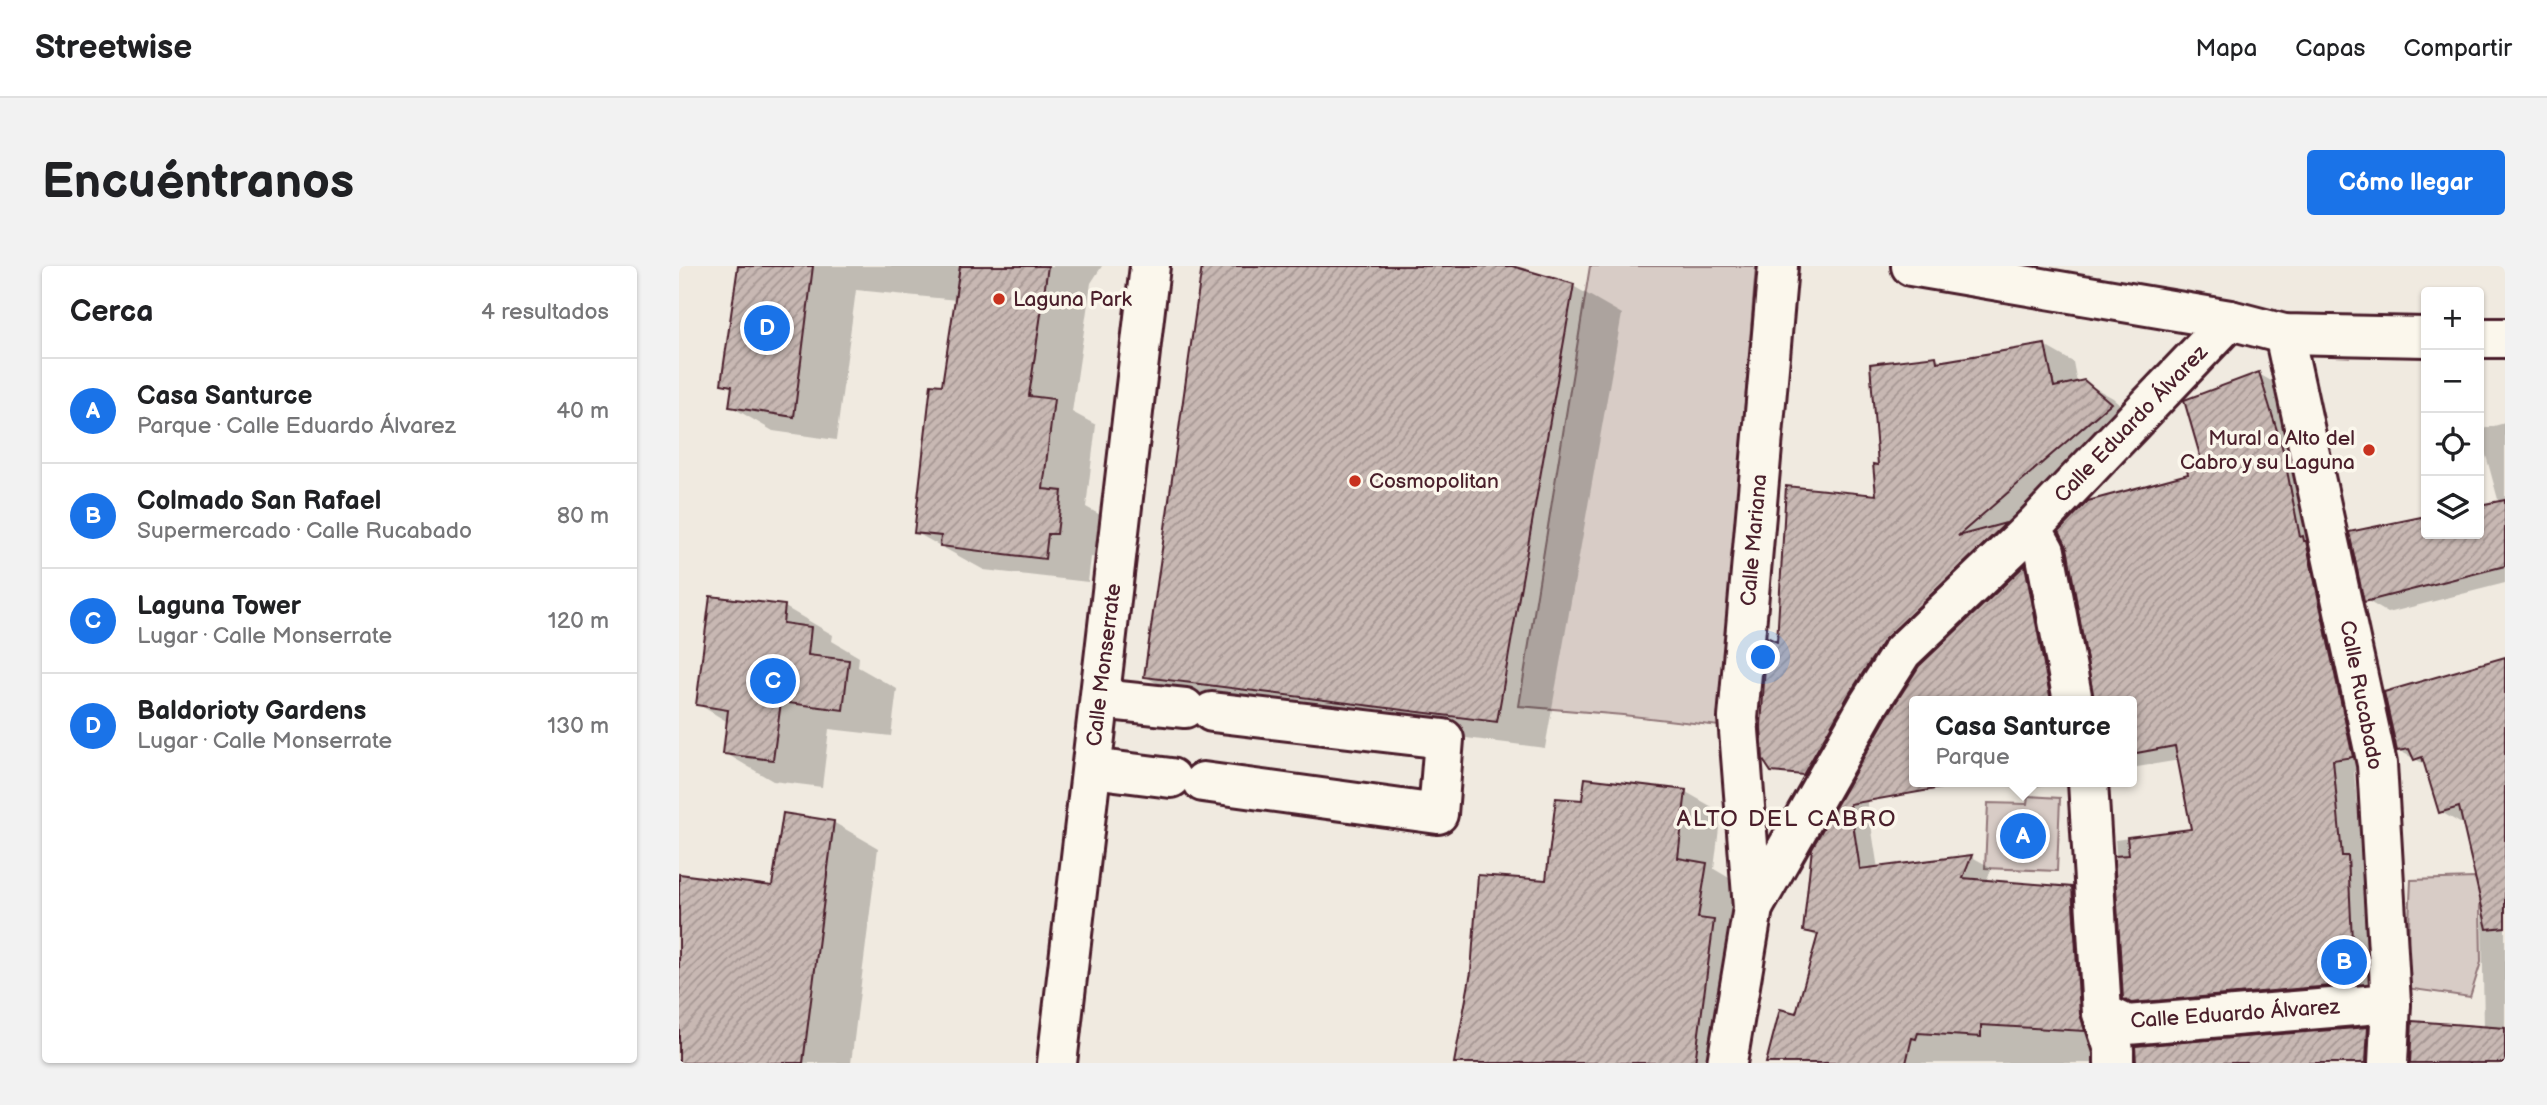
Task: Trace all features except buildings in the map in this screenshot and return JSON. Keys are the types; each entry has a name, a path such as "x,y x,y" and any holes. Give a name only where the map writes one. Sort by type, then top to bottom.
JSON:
{"street":[{"name":"Calle Monserrate","path":"1057,1063 1150,266"},
{"name":"Calle Mariana","path":"1727,1063 1753,908 1738,718 1778,266"},
{"path":"1911,266 2230,320 2284,334 2421,337"},
{"name":"Calle Eduardo Álvarez","path":"1753,908 1867,707 1902,652 2032,528 2230,320"},
{"name":"Calle Rucabado","path":"2284,334 2377,764 2391,1003 2388,1063"},
{"path":"2484,338 2505,338"},
{"path":"2032,528 2045,551 2072,696"},
{"path":"1092,768 1438,814 1444,740 1100,699"},
{"name":"Calle Eduardo Álvarez","path":"2088,787 2102,1013 2127,1025 2391,1003"},
{"path":"2102,1013 2114,1050 2114,1063"}],"shaded area":[{"path":"1590,266 1756,266 1719,726 1519,706"},
{"path":"2028,796 2060,798 2057,871 1985,868 1988,803 2027,804"},
{"path":"2475,878 2482,884 2481,962 2470,997 2406,988 2411,880"}],"place":[{"name":"Laguna Park","path":"999,299"},
{"name":"Baldorioty Gardens","path":"767,328"},
{"name":"Mural a Alto del Cabro y su Laguna","path":"2369,450"},
{"name":"Cosmopolitan","path":"1355,481"},
{"name":"Laguna Tower","path":"773,681"},
{"name":"Casa Santurce","path":"2023,836"},
{"name":"Colmado San Rafael","path":"2344,962"}],"district":[{"name":"ALTO DEL CABRO","path":"1787,819"}]}
